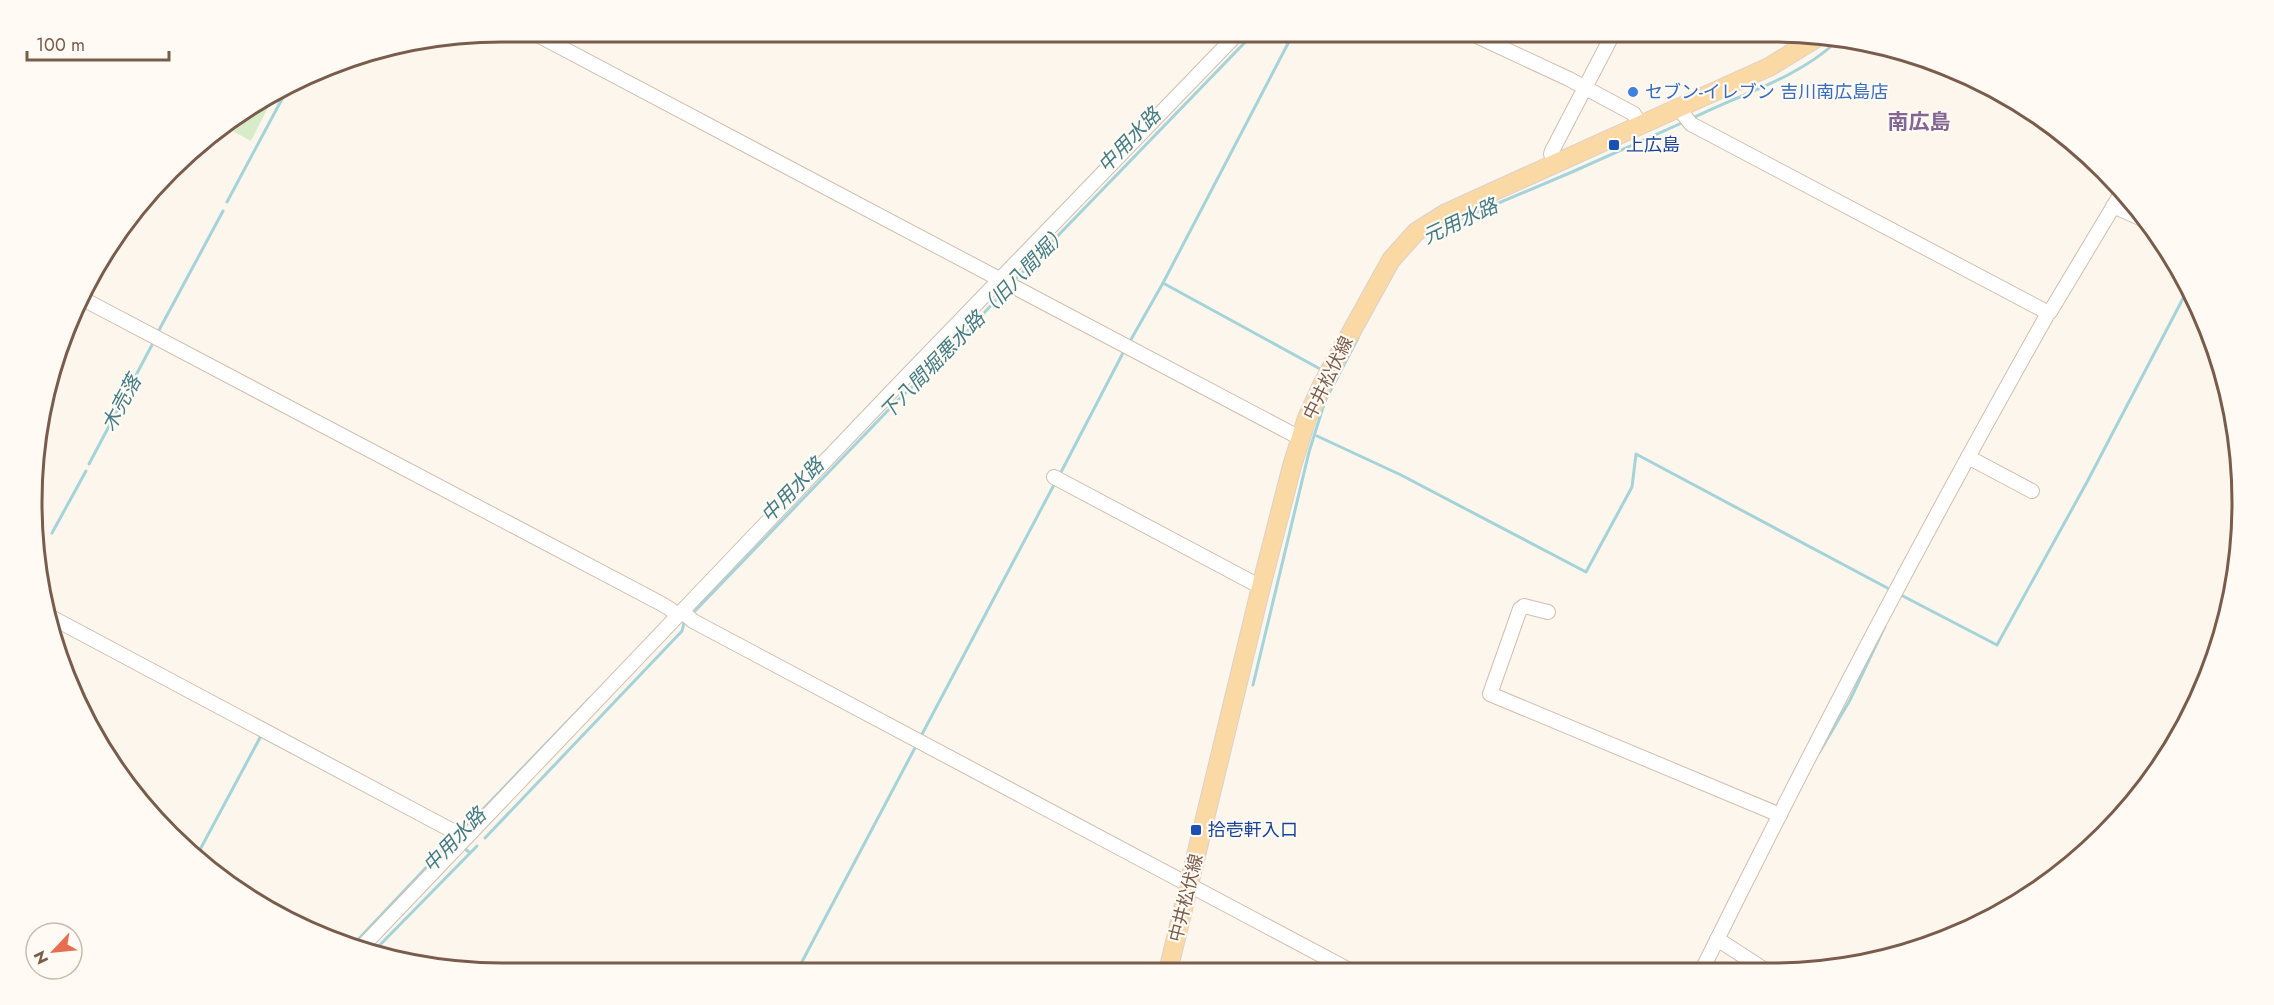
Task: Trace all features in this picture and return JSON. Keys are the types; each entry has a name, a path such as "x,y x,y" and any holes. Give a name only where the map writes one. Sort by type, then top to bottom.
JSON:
{"main road":[{"name":"中井松伏線","path":"1170,963 1261,587 1300,438 1314,400 1391,260 1405,243 1426,224 1446,213 1769,67 1808,44"}],"street":[{"path":"551,42 1300,438"},
{"path":"366,942 1229,42"},
{"path":"1489,42 1584,87 1634,114 1641,126"},
{"path":"1554,164 1552,151 1609,42"},
{"path":"1679,109 1691,124 2046,313"},
{"path":"1705,963 1968,457 2046,313 2118,199"},
{"path":"2113,206 2130,214"},
{"path":"88,302 1336,963"},
{"path":"1968,457 2032,490"},
{"path":"1054,477 1261,587"},
{"path":"1548,612 1524,606 1520,609 1490,694 1780,816"},
{"path":"58,621 466,838"},
{"path":"1717,939 1754,963"}],"green space":[{"path":"269,106 251,141 231,131"}],"waterway":[{"name":"下八間堀悪水路（旧八間堀）","path":"1013,282 1245,42"},
{"path":"1129,343 1163,283 1289,42"},
{"name":"元用水路","path":"1693,118 1786,76 1831,46"},
{"name":"木売落","path":"227,202 282,98"},
{"name":"元用水路","path":"1437,229 1684,122"},
{"name":"木売落","path":"158,332 223,211"},
{"path":"1163,283 1322,370"},
{"name":"下八間堀悪水路（旧八間堀）","path":"693,613 899,399 939,362 1006,289"},
{"path":"1899,594 1997,645 2087,482 2184,297"},
{"name":"元用水路","path":"1253,685 1309,452 1325,401 1358,338"},
{"name":"木売落","path":"89,464 153,343"},
{"path":"1059,476 1124,351"},
{"path":"1317,436 1401,475 1586,572 1632,487 1636,454 1893,591"},
{"name":"木売落","path":"52,533 86,471"},
{"path":"920,738 1056,481"},
{"name":"下八間堀悪水路（旧八間堀）","path":"485,838 682,631 684,623"},
{"path":"1819,753 1850,700 1885,626"},
{"name":"中用水路","path":"461,832 590,698"},
{"path":"200,850 262,734"},
{"path":"801,963 917,744"},
{"name":"中用水路","path":"358,940 456,836"},
{"name":"下八間堀悪水路（旧八間堀）","path":"379,946 477,846"},
{"path":"463,847 470,853"}],"place":[{"name":"セブン-イレブン 吉川南広島店","path":"1633,92"},
{"name":"上広島","path":"1614,145"},
{"name":"拾壱軒入口","path":"1196,830"}],"district":[{"name":"南広島","path":"1919,122"}]}
